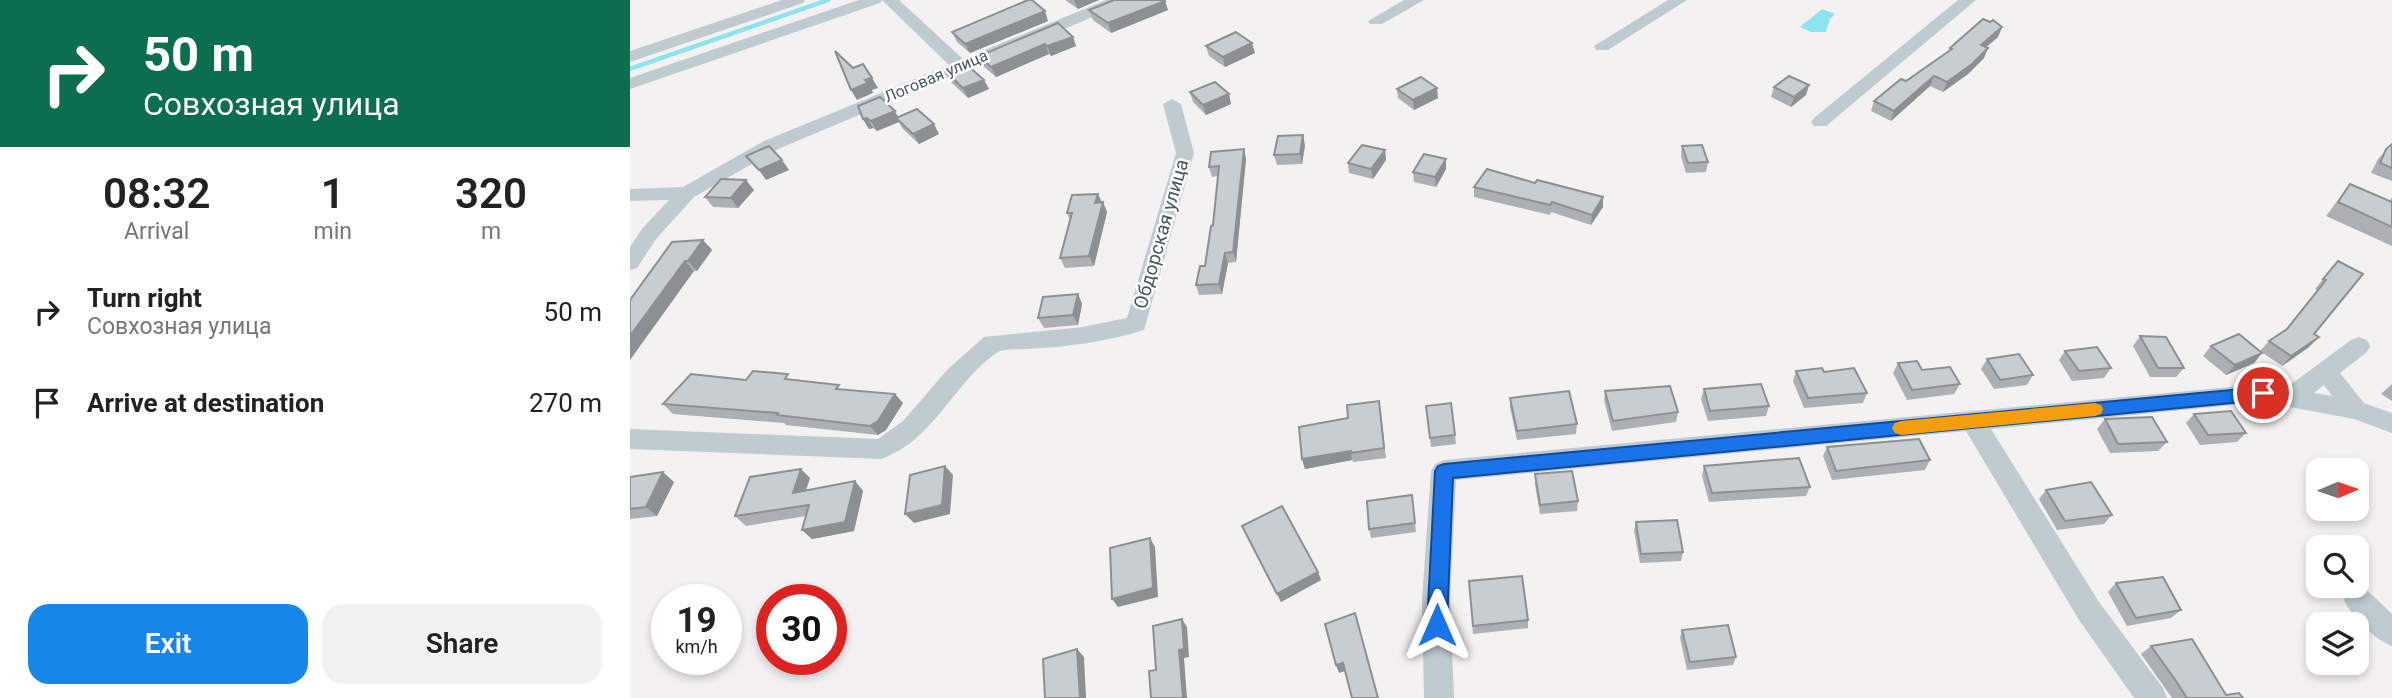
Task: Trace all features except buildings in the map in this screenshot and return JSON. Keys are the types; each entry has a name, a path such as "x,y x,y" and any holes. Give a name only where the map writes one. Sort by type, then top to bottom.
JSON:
{"street":[{"path":"630,57 797,0"},
{"path":"630,84 874,0"},
{"path":"890,0 960,66"},
{"name":"Логовая улица","path":"630,263 649,234 687,193 771,145 1120,0"},
{"path":"1376,21 1416,0"},
{"path":"1602,46 1679,0"},
{"path":"1820,122 1968,0"},
{"name":"Обдорская улица","path":"630,439 881,449 895,443 916,424 954,378 992,343 1050,340 1119,330 1136,324 1185,153 1172,104"},
{"path":"630,195 687,193"},
{"path":"2290,398 2359,346"},
{"path":"2325,370 2356,410"},
{"path":"1439,698 1436,600 1444,471 2263,393 2356,410 2392,423"},
{"path":"1973,421 2089,611 2152,698"},
{"path":"2358,600 2392,634"}],"water":[{"path":"1822,9 1835,14 1830,19 1826,32 1811,32 1800,27"}],"waterway":[{"path":"630,69 828,0"}],"slow traffic":[{"path":"1901,428 2095,409"}],"route":[{"path":"1437,625 1436,600 1444,471 2263,393"}]}
